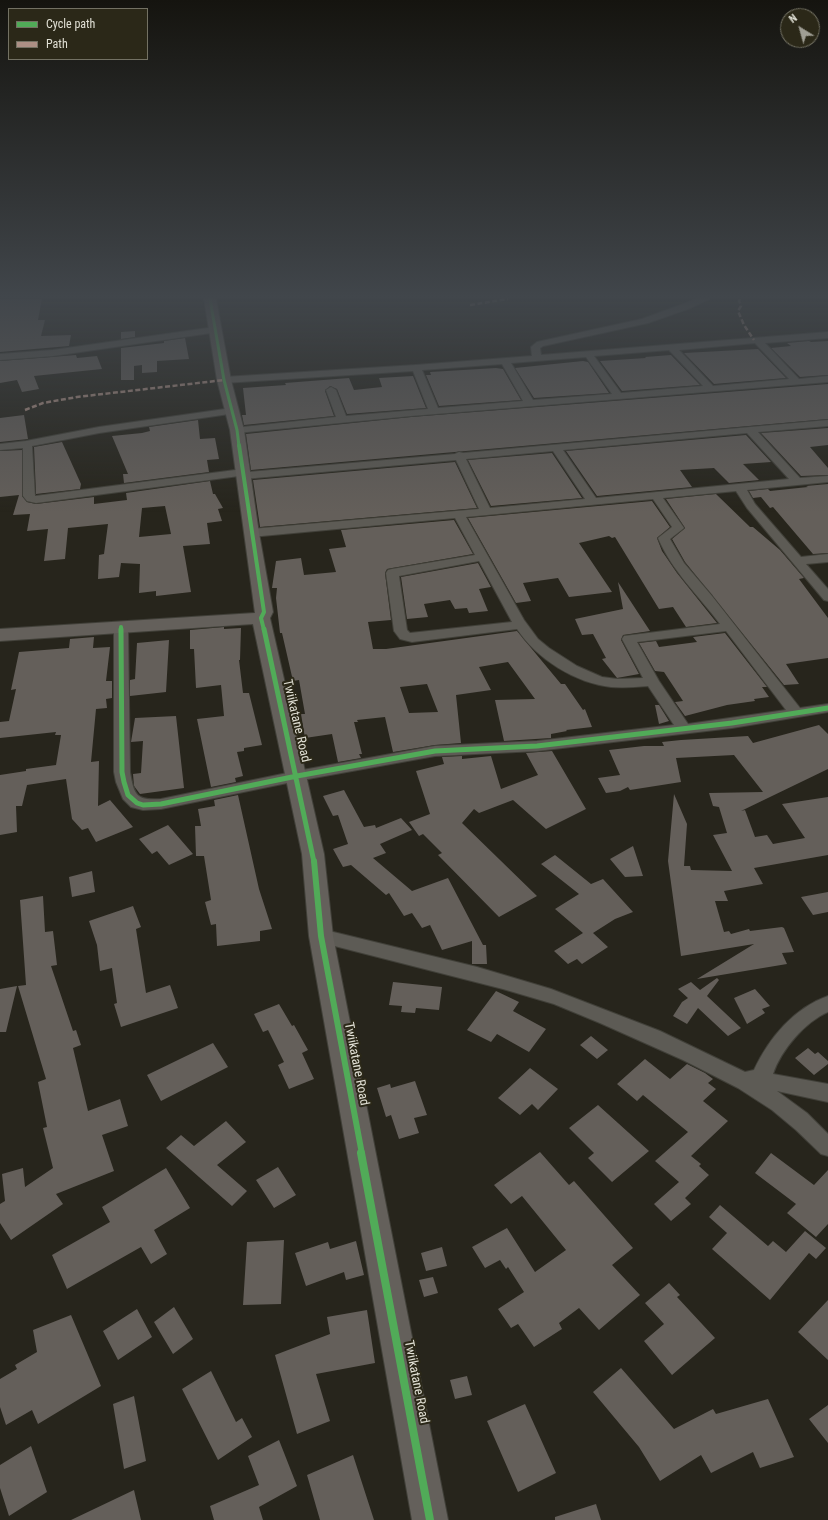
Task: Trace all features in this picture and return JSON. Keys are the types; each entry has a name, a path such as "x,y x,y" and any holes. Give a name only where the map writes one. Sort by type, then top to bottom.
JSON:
{"street":[{"name":"Twiikatane Road","path":"222,370 237,430 263,615 313,854 321,936 430,1520"},
{"path":"224,380 385,370"},
{"path":"417,370 434,411"},
{"path":"510,370 530,404"},
{"path":"599,370 619,397"},
{"path":"693,370 711,389"},
{"path":"786,370 797,382"},
{"path":"237,430 434,411 828,379"},
{"path":"331,390 342,419"},
{"path":"0,447 26,444 99,430 232,411"},
{"path":"26,444 28,448 29,496 33,500 243,474 828,423"},
{"path":"750,430 797,482"},
{"path":"556,447 593,502"},
{"path":"459,455 486,512"},
{"path":"251,533 459,515 828,479"},
{"path":"739,488 751,506 828,597"},
{"path":"656,496 678,528 664,538 675,562 710,602 796,713"},
{"path":"459,515 519,625 537,646 552,657 588,677 613,683 652,681"},
{"path":"482,557 392,573 401,631 405,636 412,638 519,625"},
{"path":"798,561 828,558"},
{"path":"0,634 121,627 263,615"},
{"path":"121,627 122,772 127,793 132,801 149,806 297,776 435,751 537,746 684,729 828,708"},
{"path":"684,729 652,681 629,639 728,627"},
{"path":"321,936 530,989 586,1008 686,1052 731,1074 767,1095 796,1116 828,1147"},
{"path":"761,1080 766,1065 786,1036 802,1019 823,1005 828,1004"},
{"path":"731,1074 828,1093"}],"building":[{"path":"0,370 93,370 34,376 39,389 22,392 17,380 0,383"},
{"path":"121,370 134,370 134,380 121,380"},
{"path":"142,370 157,370 157,372 142,373"},
{"path":"504,370 521,400 439,406 426,375 431,375 430,372"},
{"path":"516,370 593,370 609,393 534,398"},
{"path":"607,370 685,370 700,385 622,391"},
{"path":"700,370 778,370 786,378 714,384"},
{"path":"793,370 828,370 828,375 800,377"},
{"path":"413,376 426,408 347,414 337,389 330,386 325,391 334,416 244,425 242,415 246,415 243,388 349,378 354,390 382,387 379,378"},
{"path":"828,384 828,419 251,470 246,434 411,417"},
{"path":"24,415 28,439 0,442 0,418"},
{"path":"198,420 200,439 215,438 219,459 207,460 209,472 124,483 123,474 128,474 112,436 142,433 150,431 149,427"},
{"path":"828,428 828,445 810,447 828,468 828,475 801,476 761,433"},
{"path":"746,435 771,462 743,464 759,480 729,483 714,468 680,470 692,487 597,496 566,451"},
{"path":"62,442 81,484 80,489 36,494 34,447"},
{"path":"22,450 22,496 27,502 36,504 94,497 94,504 127,500 126,493 210,481 213,494 215,494 223,508 218,509 222,521 207,523 210,544 183,546 191,592 156,596 156,591 139,593 140,564 121,563 119,577 98,579 99,555 104,554 108,524 68,528 65,559 44,561 48,529 27,531 30,514 13,515 19,495 0,497 0,451","holes":["165,506 171,534 139,537 142,508"]},
{"path":"552,453 582,498 491,506 468,460"},
{"path":"455,462 477,508 260,527 253,480"},
{"path":"828,484 828,553 813,554 773,507 770,508 761,497 753,498 749,491 768,489 770,491"},
{"path":"716,494 750,527 753,527 780,550 804,578 799,579 828,618 828,658 786,664 799,684 784,685 685,562 672,539 685,528 666,499"},
{"path":"652,501 670,527 657,538 662,551 677,573 717,623 686,627 673,607 659,609 615,537 612,538 609,536 579,543 612,592 569,597 558,578 523,583 531,601 516,603 468,518"},
{"path":"454,520 473,554 387,569 385,573 391,620 368,622 373,649 386,649 517,631 561,684 565,684 583,710 585,709 592,727 566,730 567,731 551,734 551,738 504,741 495,700 535,699 508,662 479,667 491,690 456,695 461,743 435,745 393,752 385,717 357,720 358,722 354,722 362,754 359,754 361,758 338,762 332,734 305,738 301,714 305,714 299,680 293,681 282,633 280,633 276,598 277,588 272,588 276,561 301,558 304,575 336,572 329,549 346,547 341,530","holes":["427,684 438,712 409,713 400,687"]},
{"path":"478,563 491,587 479,589 488,611 469,613 467,608 455,609 450,600 424,604 428,617 407,619 401,577"},
{"path":"618,582 650,631 623,635 621,640 639,674 617,678 602,659 606,658 593,634 582,635 575,619 623,609"},
{"path":"224,627 224,629 241,628 239,660 243,693 249,693 262,745 244,748 244,751 237,752 243,776 235,778 236,782 211,787 197,719 224,716 221,685 196,688 194,649 190,649 190,630"},
{"path":"725,633 767,687 762,687 769,697 754,699 755,701 727,705 685,716 675,702 683,701 664,672 655,671 639,643 656,641 659,647 697,642 693,637"},
{"path":"94,637 93,648 110,647 106,681 112,681 112,698 106,699 107,708 96,709 91,762 99,761 98,806 110,800 133,827 96,842 88,828 82,830 72,819 66,779 27,785 22,806 16,806 17,832 0,835 0,775 26,771 26,769 56,765 61,735 55,735 56,732 0,738 0,722 9,721 16,689 11,690 19,652 69,648 70,639"},
{"path":"169,640 166,692 130,696 130,680 135,679 137,643"},
{"path":"655,705 659,705 669,721 659,724"},
{"path":"176,716 184,788 140,794 134,786 133,774 141,773 143,741 131,742 135,718"},
{"path":"819,725 828,734 828,769 741,811 745,810 755,837 767,835 773,844 805,838 782,804 828,797 828,855 754,868 763,884 724,891 728,901 715,901 724,932 729,931 731,934 749,929 750,931 782,927 784,928 794,952 782,953 787,964 697,979 754,944 681,956 668,861 674,794 687,824 684,866 690,866 691,870 732,871 713,835 727,833 719,807 713,806 709,793 763,792 734,755 676,758 681,782 630,790 628,787 620,791 606,793 598,778 620,775 609,750 644,746 664,746 662,742 681,740 748,736 753,743"},
{"path":"552,751 586,809 546,829 513,800 479,813 474,809 462,823 537,896 499,917 438,855 442,853 423,834 419,836 409,822 430,814 416,771 444,764 442,757 462,756 462,759 491,756 501,789 538,775 526,753"},
{"path":"344,790 364,827 375,825 376,828 401,818 412,830 380,844 386,853 373,858 412,891 448,878 483,945 486,945 487,964 472,964 472,941 442,950 430,925 422,928 412,913 404,916 389,893 386,895 351,865 343,867 333,849 348,844 338,815 333,816 323,796"},
{"path":"238,795 259,889 272,929 260,931 260,941 217,946 216,924 211,925 205,902 211,900 204,856 196,856 195,826 201,826 198,809 215,806 214,800"},
{"path":"168,825 193,854 169,865 157,851 152,854 139,839"},
{"path":"633,846 643,876 625,877 610,859"},
{"path":"555,855 591,884 603,879 633,912 615,919 593,933 608,947 582,964 577,959 568,964 554,951 583,933 555,909 579,894 541,864"},
{"path":"92,871 95,892 72,897 69,877"},
{"path":"828,892 828,912 813,915 801,897"},
{"path":"43,896 45,932 53,931 57,965 51,966 73,1031 76,1030 81,1045 73,1048 88,1111 120,1099 128,1126 102,1135 114,1171 56,1194 63,1204 11,1240 0,1223 0,1204 5,1201 2,1174 23,1168 25,1187 53,1168 43,1128 47,1127 38,1082 46,1079 18,986 26,985 20,900"},
{"path":"133,906 141,927 136,929 146,993 170,985 178,1008 121,1027 114,1004 117,1003 112,968 100,971 97,945 89,921"},
{"path":"717,978 719,980 707,996 741,1028 728,1036 698,1008 687,1024 673,1016 682,1002 688,998 678,989 691,982 700,990"},
{"path":"393,982 442,987 439,1010 416,1008 415,1013 401,1012 402,1006 389,1005"},
{"path":"17,986 6,1032 0,1032 0,989"},
{"path":"755,989 770,1006 762,1009 765,1013 747,1024 734,998"},
{"path":"496,991 519,1002 513,1011 546,1029 529,1052 497,1034 491,1042 467,1030"},
{"path":"279,1004 292,1026 294,1025 308,1050 302,1053 314,1079 289,1089 278,1065 284,1062 268,1030 263,1032 254,1014"},
{"path":"591,1036 608,1050 597,1059 580,1045"},
{"path":"213,1043 228,1067 161,1101 147,1075"},
{"path":"808,1048 815,1054 818,1052 828,1061 828,1064 814,1075 795,1058"},
{"path":"645,1059 670,1079 687,1064 705,1073 713,1079 708,1083 716,1089 703,1101 728,1121 691,1156 701,1164 699,1166 709,1175 685,1198 691,1204 671,1221 654,1204 679,1182 655,1161 688,1132 643,1095 637,1101 617,1084"},
{"path":"530,1068 558,1089 538,1110 532,1104 520,1115 498,1098"},
{"path":"415,1081 427,1115 414,1118 419,1133 399,1139 391,1115 386,1117 377,1088 390,1084 391,1088"},
{"path":"598,1105 649,1151 612,1182 588,1158 594,1153 569,1128"},
{"path":"226,1121 246,1142 217,1165 247,1191 232,1206 166,1148 181,1135 194,1146"},
{"path":"540,1152 569,1185 574,1181 633,1248 612,1265 640,1295 599,1330 579,1308 559,1323 562,1329 534,1347 518,1324 511,1328 498,1309 524,1292 508,1267 506,1269 500,1260 485,1268 472,1247 507,1228 535,1272 566,1250 522,1196 511,1204 494,1185"},
{"path":"771,1153 814,1185 828,1170 828,1224 816,1237 787,1213 796,1204 755,1173"},
{"path":"278,1167 296,1195 274,1208 256,1180"},
{"path":"166,1168 190,1208 154,1230 167,1254 151,1264 141,1247 67,1289 52,1255 110,1222 102,1207"},
{"path":"720,1205 768,1246 773,1241 786,1252 805,1231 826,1248 816,1259 809,1253 770,1300 712,1249 727,1233 709,1217"},
{"path":"284,1240 281,1304 243,1305 247,1242"},
{"path":"356,1241 364,1275 346,1280 344,1272 306,1286 295,1253 328,1242 330,1249"},
{"path":"442,1247 447,1266 426,1271 421,1253"},
{"path":"433,1277 438,1293 424,1297 419,1280"},
{"path":"669,1283 680,1295 677,1297 715,1338 672,1375 644,1341 664,1324 645,1303"},
{"path":"828,1300 828,1360 798,1332"},
{"path":"174,1307 193,1339 173,1354 154,1322"},
{"path":"137,1309 152,1337 118,1360 103,1331"},
{"path":"367,1310 375,1363 316,1374 330,1421 297,1434 275,1355 330,1334 327,1317"},
{"path":"71,1315 101,1386 38,1424 32,1410 6,1425 0,1407 0,1379 17,1369 15,1365 37,1352 33,1330"},
{"path":"621,1368 674,1429 713,1409 716,1414 768,1399 794,1457 760,1468 753,1452 711,1473 701,1455 660,1481 639,1447 593,1392"},
{"path":"211,1371 236,1422 242,1418 252,1437 218,1460 182,1389"},
{"path":"467,1376 472,1395 455,1399 450,1380"},
{"path":"134,1396 146,1461 124,1469 113,1404"},
{"path":"525,1404 556,1473 518,1492 487,1421"},
{"path":"828,1405 828,1443 809,1419"},
{"path":"279,1440 297,1486 259,1507 263,1520 214,1520 210,1506 259,1485 248,1456"},
{"path":"31,1446 47,1492 9,1516 0,1488 0,1465"},
{"path":"353,1455 374,1520 320,1520 307,1475"},
{"path":"134,1490 141,1520 71,1520"},
{"path":"596,1504 601,1520 555,1520 555,1517"}],"marked path":[{"path":"25,410 43,403 77,397 224,380"}],"cycle path":[{"path":"222,370 237,430 251,533 264,612 261,618 313,854 321,936 430,1520"},
{"path":"121,627 122,772 128,795 132,800 143,805 161,804 297,776 435,751 537,746 732,723 828,708"}]}
